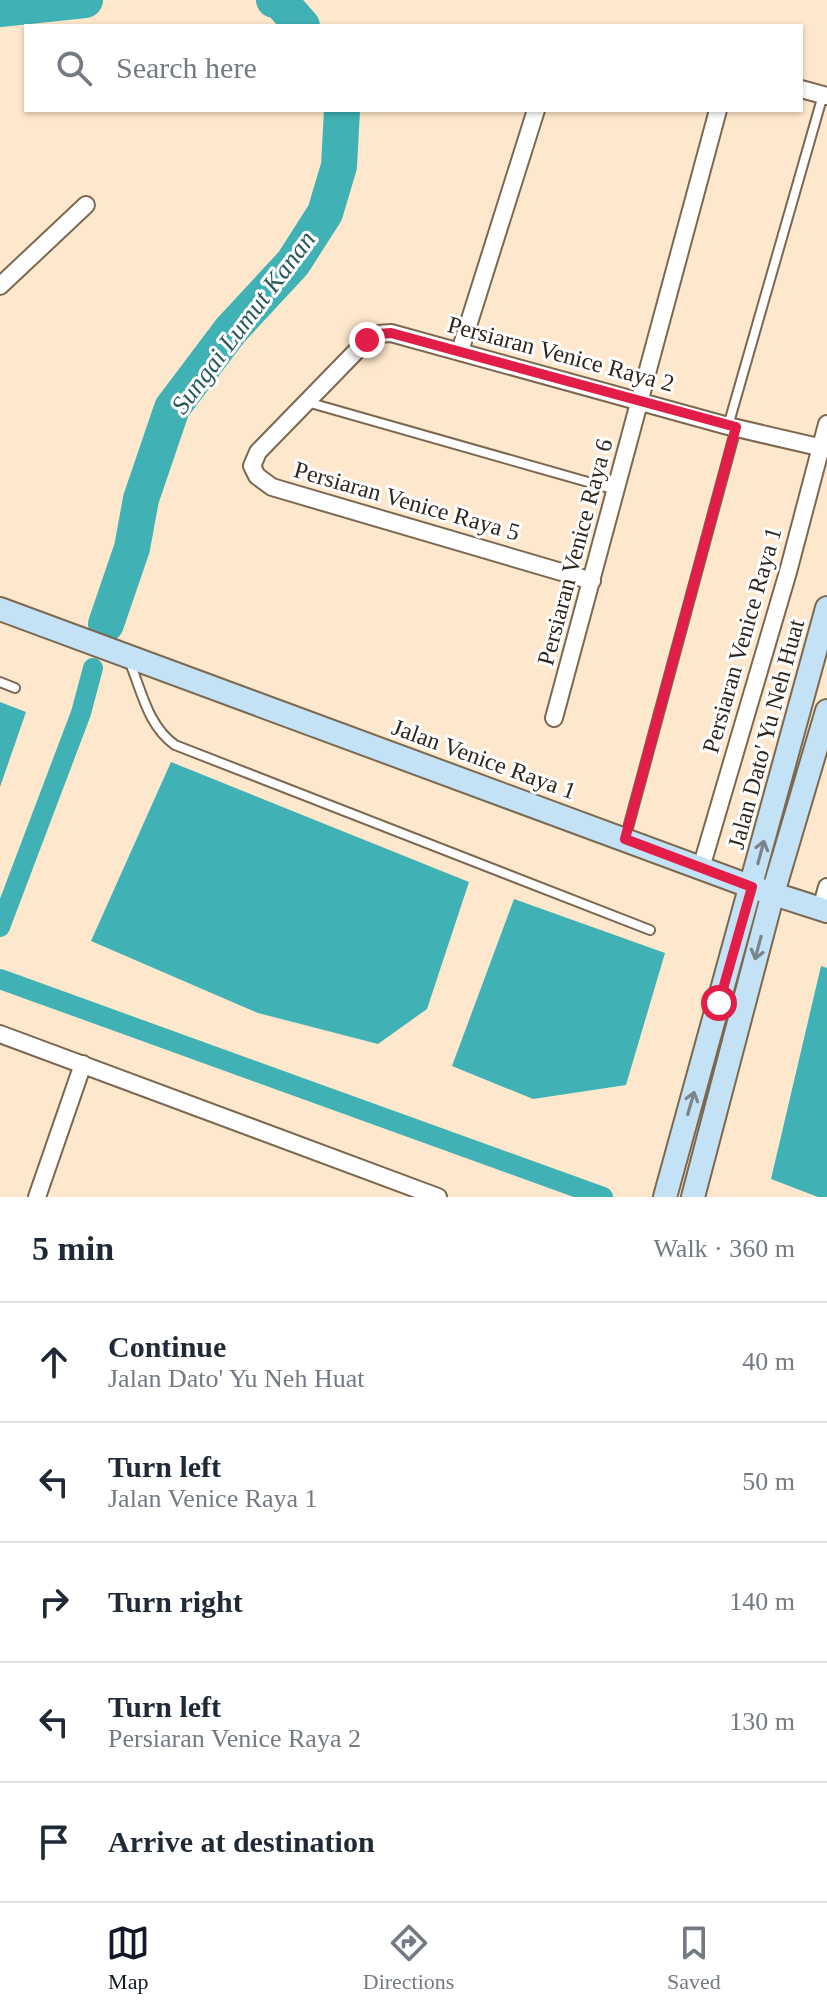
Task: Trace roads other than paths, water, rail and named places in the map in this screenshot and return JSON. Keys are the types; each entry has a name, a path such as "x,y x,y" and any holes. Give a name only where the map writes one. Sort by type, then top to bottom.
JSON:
{"main road":[{"name":"Jalan Dato' Yu Neh Huat","path":"694,1192 827,608"},
{"name":"Jalan Venice Raya 1","path":"0,609 762,890 825,902"},
{"name":"Jalan Dato' Yu Neh Huat","path":"667,1187 762,890 827,711"}],"street":[{"path":"803,90 825,96"},
{"path":"460,351 535,112"},
{"name":"Persiaran Venice Raya 6","path":"554,718 717,112"},
{"path":"0,286 86,205"},
{"name":"Persiaran Venice Raya 2","path":"307,402 367,340 378,334 391,333 824,448"},
{"name":"Persiaran Venice Raya 5","path":"307,402 258,452 252,466 257,476 272,487 592,581"},
{"name":"Persiaran Venice Raya 1","path":"701,868 824,448 827,424"},
{"path":"0,1034 438,1197"},
{"path":"37,1197 83,1064"}],"lane":[{"path":"625,839 732,426 825,96"},
{"path":"307,402 617,490"},
{"path":"127,655 154,725 162,736 175,745 650,930"},
{"path":"0,682 15,688"}],"water":[{"path":"0,702 26,712 0,787"},
{"path":"171,762 469,882 427,1009 378,1044 258,1013 91,941"},
{"path":"514,899 665,953 626,1085 533,1099 452,1066"},
{"path":"821,966 827,968 827,1197 818,1197 771,1179"}],"waterway":[{"name":"Sungai Lumut Kanan","path":"0,9 85,0"},
{"name":"Sungai Lumut Kanan","path":"274,0 280,1 300,24"},
{"name":"Sungai Lumut Kanan","path":"106,624 132,548 141,499 172,408 230,331 293,263 325,213 339,166 342,112"},
{"path":"0,927 81,713 93,668"},
{"path":"0,979 603,1197"}]}
